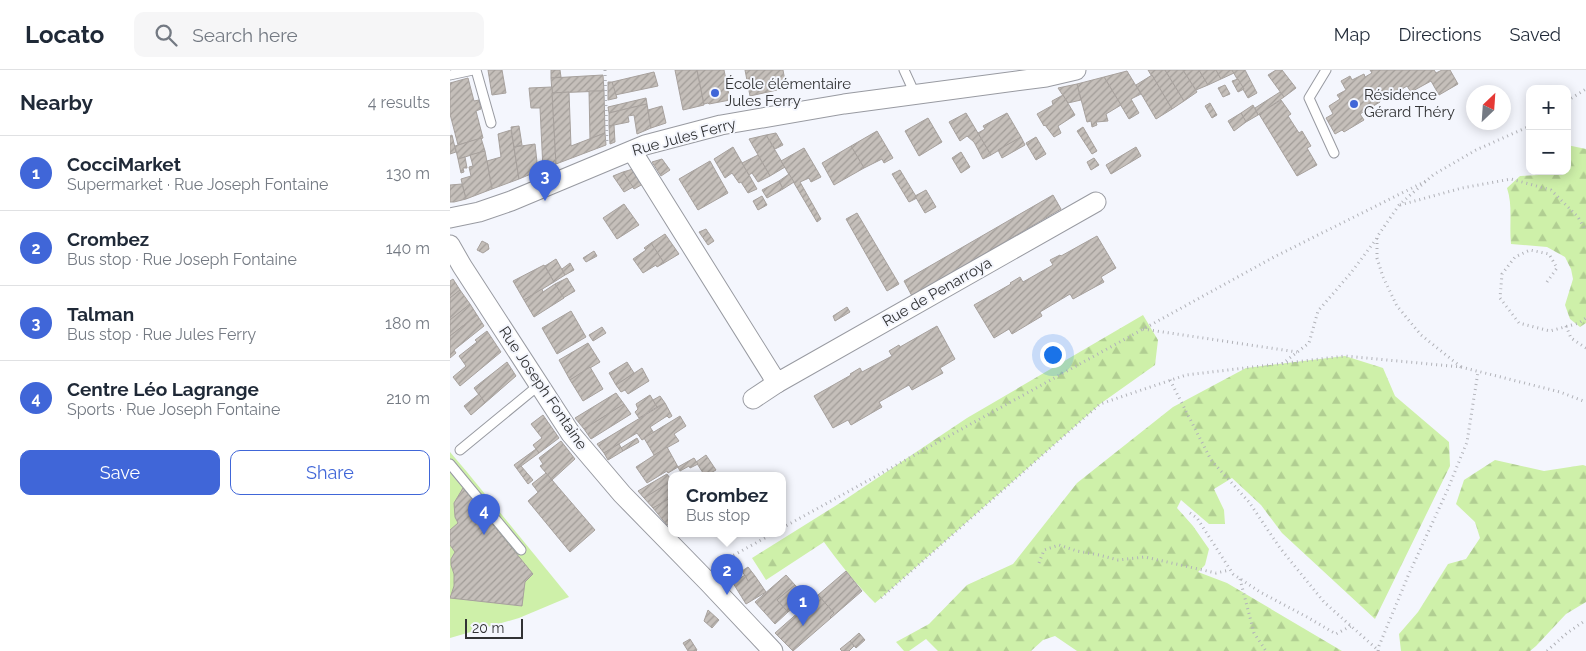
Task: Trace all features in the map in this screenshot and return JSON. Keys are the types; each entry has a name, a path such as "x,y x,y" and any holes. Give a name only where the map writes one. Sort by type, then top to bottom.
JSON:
{"street":[{"name":"Rue Jules Ferry","path":"450,218 479,212 511,201 645,145 721,125 844,104 1046,77 1076,70"},
{"path":"632,151 777,383"},
{"name":"Rue de Penarroya","path":"753,399 777,383 1096,202"},
{"name":"Rue Joseph Fontaine","path":"450,244 462,266 571,434 610,479 773,651"}],"lane":[{"path":"450,75 474,70 491,123"},
{"path":"904,70 915,94"},
{"path":"1326,70 1309,98 1334,153"},
{"path":"460,450 539,385"},
{"path":"450,464 520,550"}],"path":[{"path":"605,70 608,161"},
{"path":"1571,98 1586,89"},
{"path":"1282,364 1309,343 1318,311 1350,274 1400,205 1433,175 1476,150 1526,128"},
{"path":"1400,205 1462,188 1511,179 1551,190 1578,217 1586,231"},
{"path":"786,526 1274,257 1426,181"},
{"path":"1377,238 1377,258 1383,277 1397,306 1421,335 1461,367"},
{"path":"1548,282 1558,268 1549,254 1530,250 1515,257 1502,274 1500,298 1519,323 1550,331 1580,322 1586,318"},
{"path":"1566,326 1572,338 1586,348"},
{"path":"1142,329 1297,352"},
{"path":"881,598 1100,404 1186,375 1345,356 1461,367 1560,392 1586,402"},
{"path":"1170,380 1211,460 1249,502 1280,548 1324,602 1378,651 1408,576 1467,442 1478,372"},
{"path":"1190,513 1197,518 1230,570 1240,578 1260,592 1336,634 1350,626"},
{"path":"700,574 767,537"},
{"path":"1039,563 1044,550 1059,545 1118,560 1145,557 1216,573 1230,570"},
{"path":"1240,578 1254,633 1266,651"},
{"path":"1547,651 1567,633 1586,620"},
{"path":"1582,623 1586,627"}],"green space":[{"path":"1571,146 1586,149 1586,323 1580,327 1570,319 1565,305 1573,279 1571,269 1565,257 1547,247 1511,244 1510,208 1507,188 1520,176 1571,175"},
{"path":"1143,315 1158,340 1155,365 1100,404 875,603 848,574 824,542 766,580 752,558 840,503 967,418"},
{"path":"1345,356 1383,368 1395,396 1449,442 1450,466 1375,619 1282,533 1261,505 1232,478 1214,489 1224,510 1225,524 1209,524 1181,500 1177,508 1193,526 1209,549 1205,565 1198,572 1227,583 1342,651 1077,651 1055,636 1043,640 1031,651 938,651 926,639 909,651 904,651 896,642 929,624 967,585 1013,564 1077,483 1173,407 1246,368"},
{"path":"450,452 569,597 519,618 450,638"},
{"path":"1495,460 1544,471 1586,466 1586,602 1566,614 1530,651 1401,651 1399,634 1418,612 1448,564 1466,559 1480,538 1475,522 1456,504 1464,480"}],"building":[{"path":"488,70 502,70 506,93 492,95"},
{"path":"551,70 560,70 561,77 551,78"},
{"path":"675,70 697,70 704,105 683,110"},
{"path":"697,70 724,70 730,100 704,104"},
{"path":"745,70 783,70 785,81 776,82 777,90 750,96"},
{"path":"1148,70 1165,70 1184,101 1172,109"},
{"path":"1165,70 1183,70 1197,92 1184,101"},
{"path":"1183,70 1199,70 1208,85 1196,90"},
{"path":"1199,70 1216,70 1221,79 1208,85"},
{"path":"1216,70 1232,70 1234,73 1221,79"},
{"path":"1232,70 1245,70 1257,93 1248,98"},
{"path":"1276,70 1282,70 1296,88 1284,97 1268,75"},
{"name":"Résidence Gérard Théry","path":"1370,70 1434,70 1436,73 1442,70 1450,70 1458,84 1439,95 1431,81 1411,92 1407,86 1387,98 1386,96 1379,100 1380,102 1360,114 1364,120 1344,132 1342,130 1335,134 1326,118 1333,114 1329,106 1340,99 1337,95 1346,90 1341,81 1350,76 1352,80 1364,74 1365,77 1372,73"},
{"path":"1127,71 1141,94 1131,99 1139,113 1129,119 1104,77"},
{"path":"654,72 658,86 615,95 612,82"},
{"path":"603,75 604,91 552,93 551,78"},
{"path":"1152,75 1172,109 1156,119 1136,85"},
{"path":"1104,77 1121,105 1106,114 1108,121 1096,122 1097,125 1092,127 1091,121 1087,122 1077,84"},
{"path":"468,78 474,101 479,100 481,109 476,111 483,138 458,145 450,114 450,83"},
{"path":"1238,79 1244,89 1238,92 1232,81"},
{"path":"608,82 612,82 617,98 608,100"},
{"path":"1077,84 1081,100 1068,103 1058,88"},
{"path":"1225,85 1230,94 1223,97 1218,88"},
{"path":"552,87 556,164 543,169 540,108 531,108 529,88"},
{"path":"589,91 604,91 605,133 590,139"},
{"path":"569,92 571,146 605,133 606,145 556,164 552,93"},
{"path":"1280,92 1284,97 1258,115 1255,108"},
{"path":"1063,95 1075,115 1058,126 1061,133 1054,137 1044,126 1037,114 1053,105 1052,101"},
{"path":"646,98 647,104 609,113 608,107"},
{"path":"1281,100 1291,114 1288,116 1299,133 1302,131 1311,146 1307,148 1317,165 1297,176 1259,114"},
{"path":"1210,103 1217,115 1212,118 1205,106"},
{"path":"647,104 651,128 637,134 634,115 628,116 629,122 609,126 609,113"},
{"path":"1253,105 1258,115 1246,122 1241,113"},
{"path":"662,106 666,123 651,128 648,110"},
{"path":"966,113 991,155 983,159 974,142 967,136 960,141 949,122"},
{"path":"1007,113 1021,137 991,155 978,133 985,129 983,126"},
{"path":"1241,113 1246,122 1234,131 1228,121"},
{"path":"928,118 942,142 919,156 905,131"},
{"path":"614,125 615,142 610,144 609,126"},
{"path":"519,126 522,145 514,147 511,127"},
{"path":"1083,127 1097,151 1092,154 1077,131"},
{"path":"511,130 519,179 492,189 487,161 501,157 498,134"},
{"path":"877,131 893,158 884,163 882,159 864,168 851,146"},
{"path":"776,133 783,145 775,149 766,135"},
{"path":"452,135 456,152 450,154 450,136"},
{"path":"766,135 785,167 770,176 749,139"},
{"path":"1021,137 1025,145 1002,158 998,150"},
{"path":"1036,137 1046,154 1036,160 1026,143"},
{"path":"481,138 485,151 458,159 455,146"},
{"path":"535,144 538,171 519,179 514,147"},
{"path":"851,146 864,168 834,185 822,163"},
{"path":"733,147 757,189 748,193 732,173 725,178 714,159"},
{"path":"1136,147 1141,156 1111,174 1106,165"},
{"path":"804,148 821,177 811,182 809,178 800,182 821,219 817,222 781,161"},
{"path":"485,151 492,189 466,199 461,179 471,176 469,167 473,166 470,155"},
{"path":"961,152 970,167 961,173 952,158"},
{"path":"758,155 770,176 758,182 752,173 749,175 742,163"},
{"path":"465,157 467,168 463,168 464,172 461,173 458,159"},
{"path":"1094,158 1099,165 1091,170 1087,162"},
{"path":"662,159 670,170 661,176 652,162"},
{"path":"710,161 728,193 698,210 679,179"},
{"path":"633,169 643,184 634,189 623,172"},
{"path":"900,170 917,198 909,202 892,174"},
{"path":"623,172 633,187 624,192 613,176"},
{"path":"789,174 794,182 783,189 779,181"},
{"path":"779,181 783,189 767,198 762,190"},
{"path":"462,184 466,199 450,202 450,185"},
{"path":"926,190 936,207 925,213 915,196"},
{"path":"1053,195 1061,209 912,296 904,281"},
{"path":"762,196 767,205 758,210 753,201"},
{"path":"624,204 639,225 617,239 603,218"},
{"path":"857,213 899,284 887,291 846,219"},
{"path":"706,229 714,241 708,245 699,232"},
{"path":"665,234 679,254 664,263 651,243"},
{"path":"1097,236 1116,268 1101,277 1104,282 1073,299 1070,294 1040,312 1042,316 1012,334 1009,329 994,338 974,305 1020,277 1023,282 1053,265 1050,260"},
{"path":"482,241 488,244 489,249 483,253 477,250"},
{"path":"651,243 664,263 657,267 656,265 643,273 633,259 646,250 644,248"},
{"path":"594,251 597,256 586,262 583,258"},
{"path":"556,259 565,275 554,282 545,266"},
{"path":"570,263 574,270 565,275 562,269"},
{"path":"544,265 554,282 524,300 513,281"},
{"path":"567,278 575,291 563,298 555,284"},
{"path":"453,279 460,290 450,298 450,281"},
{"path":"555,284 564,298 534,317 524,300 542,289 543,292"},
{"path":"460,290 470,304 450,320 450,298"},
{"path":"470,304 477,315 450,336 450,320"},
{"path":"847,307 850,312 835,321 833,316"},
{"path":"571,311 586,337 557,354 542,328"},
{"path":"477,315 484,326 454,350 456,353 450,358 450,336"},
{"path":"937,326 955,359 940,368 943,373 912,390 909,385 879,402 882,407 851,425 848,420 833,428 814,396 860,368 862,372 892,356 889,351 899,345 900,347"},
{"path":"602,327 606,333 593,341 589,335"},
{"path":"487,331 501,352 460,386 453,377 466,366 459,356 477,342 475,340"},
{"path":"588,343 600,362 570,380 559,360"},
{"path":"507,362 516,376 485,403 474,388"},
{"path":"627,362 634,373 616,385 609,373"},
{"path":"590,367 603,389 583,401 570,380"},
{"path":"642,368 649,381 628,394 625,390 621,392 616,385"},
{"path":"616,393 624,404 584,429 575,418"},
{"path":"479,394 485,403 471,415 464,406"},
{"path":"650,395 657,407 639,418 635,412 638,409 636,404"},
{"path":"660,396 665,403 657,407 653,400"},
{"path":"665,403 672,416 669,418 667,416 650,427 654,433 642,440 637,433 604,453 597,444"},
{"path":"624,404 631,414 591,439 584,429"},
{"path":"543,415 559,438 539,453 533,445 542,438 531,424"},
{"path":"680,416 686,426 674,434 679,441 654,455 644,438"},
{"path":"637,438 639,442 623,451 621,448"},
{"path":"561,441 575,459 552,480 540,466 543,464 539,458"},
{"path":"619,444 623,451 608,460 604,453"},
{"path":"667,447 678,467 647,483 636,467"},
{"path":"536,449 539,453 517,469 514,465"},
{"path":"706,455 716,470 702,472 696,462"},
{"path":"694,458 698,464 680,471 678,467"},
{"path":"521,466 533,480 528,484 517,469"},
{"path":"546,473 552,480 538,492 532,484"},
{"path":"667,474 668,475 668,483 644,498 638,491"},
{"path":"552,480 595,530 570,552 528,501"},
{"path":"668,483 668,499 653,508 644,498"},
{"path":"463,488 533,574 525,582 522,606 450,598 454,586 451,559 455,552 450,545 450,530 458,523 455,517 454,503"},
{"path":"668,499 668,525 667,525 653,508"},
{"path":"748,567 755,576 748,581 742,571"},
{"path":"846,571 862,591 831,618 834,613 818,595"},
{"path":"745,575 748,581 755,576 766,592 746,604 733,583"},
{"path":"786,575 795,585 777,600 788,612 775,624 755,602"},
{"path":"795,585 806,597 788,612 777,600"},
{"path":"818,595 834,613 831,618 793,651 775,633"},
{"path":"708,610 719,620 712,628 704,621"},
{"path":"859,633 865,640 856,648 850,641"},
{"path":"690,639 696,651 688,651 683,643"},
{"path":"850,641 854,646 849,651 842,651 840,649"}],"place":[{"name":"École élémentaire Jules Ferry","path":"715,93"},
{"name":"Résidence Gérard Théry","path":"1354,104"},
{"name":"Talman","path":"545,201"},
{"name":"Centre Léo Lagrange","path":"484,535"},
{"name":"Crombez","path":"727,595"},
{"name":"CocciMarket","path":"803,626"}]}
